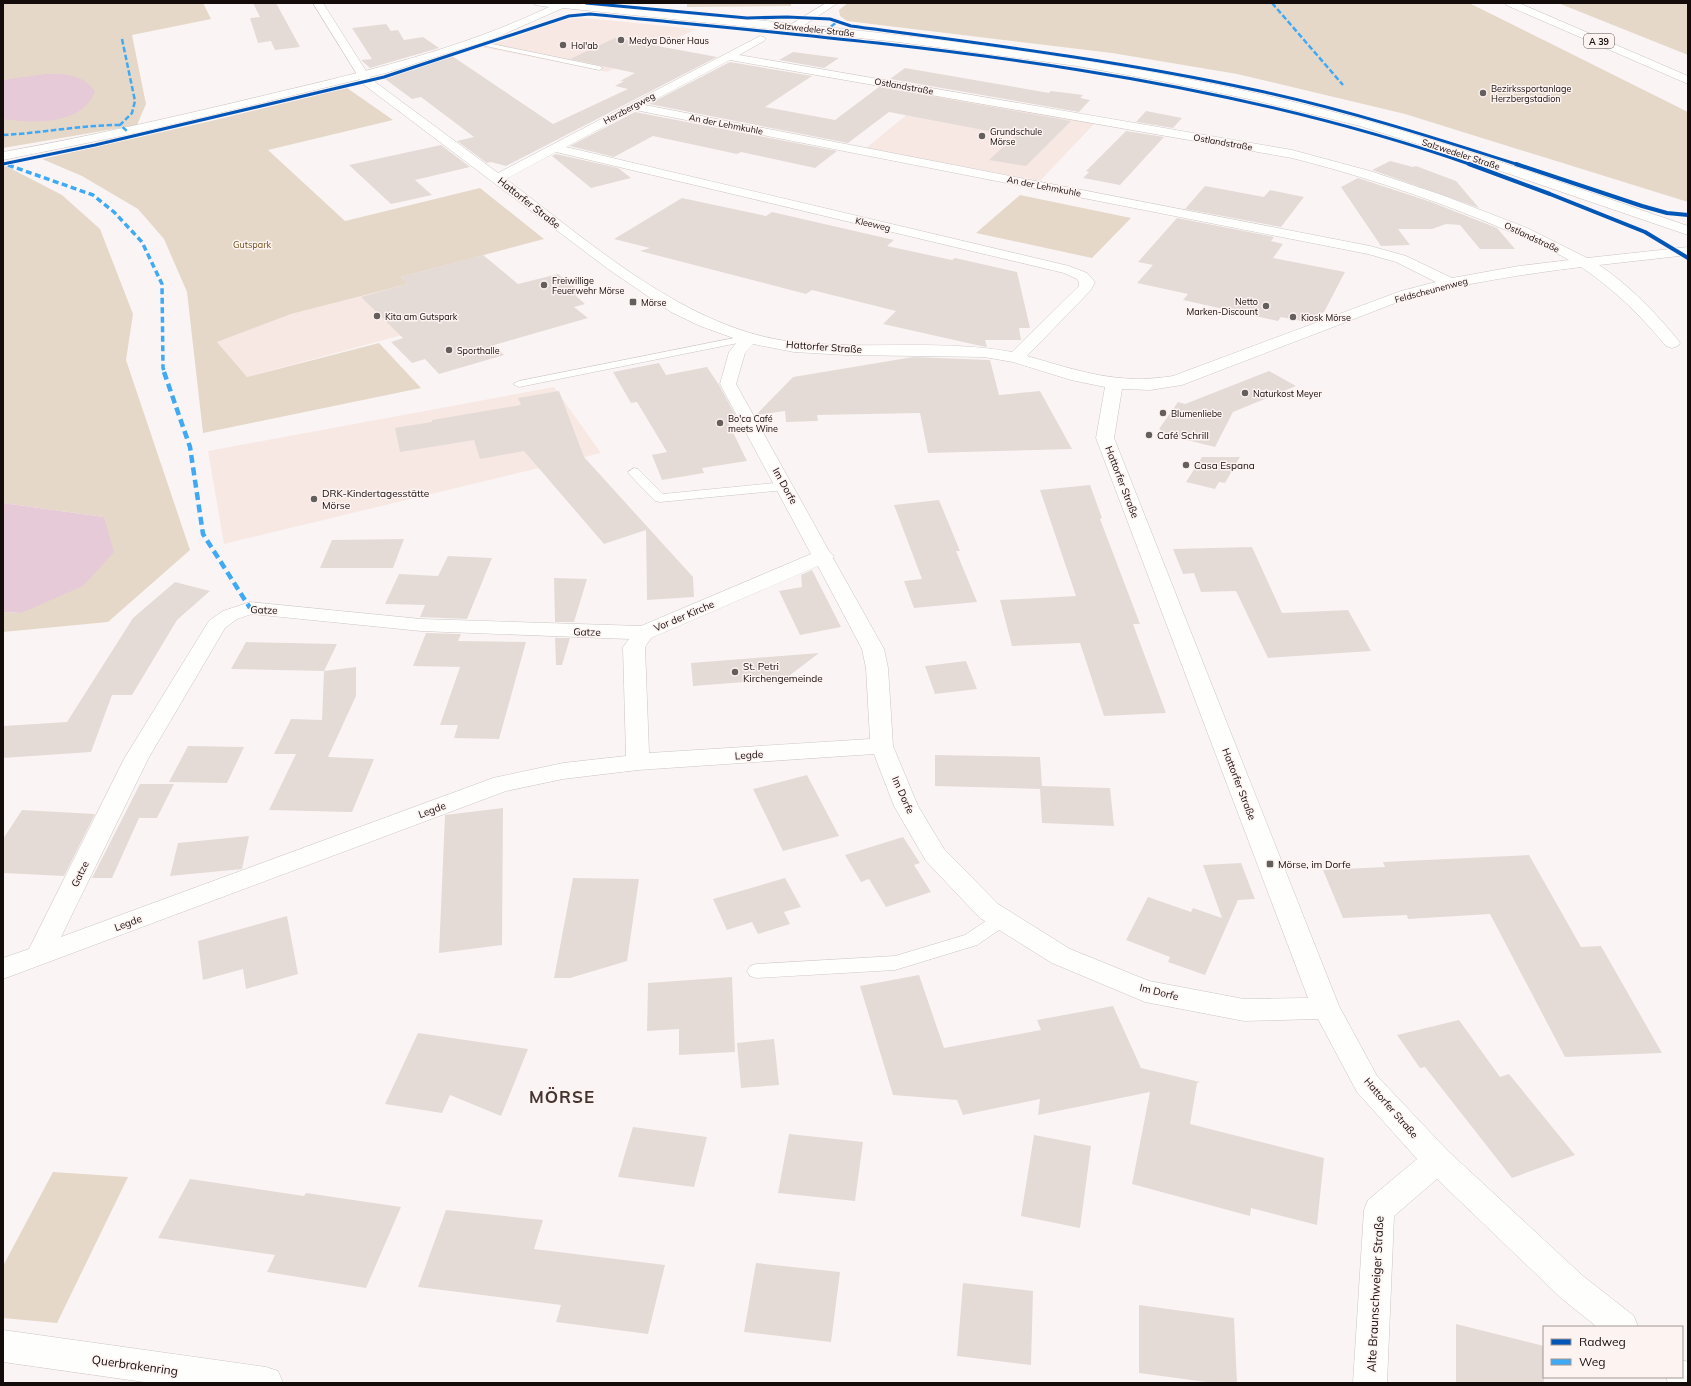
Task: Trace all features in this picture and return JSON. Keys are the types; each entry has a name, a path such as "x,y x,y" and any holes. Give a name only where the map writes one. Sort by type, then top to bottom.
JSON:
{"main road":[{"name":"Hattorfer Straße","path":"318,3 367,81 498,178 613,266 677,309 706,323 749,338 794,346 846,350 984,352 1016,358 1078,376 1114,384 1105,438 1326,1008 1367,1084 1437,1160 1572,1287 1621,1326"},
{"name":"Salzwedeler Straße","path":"539,3 885,37 1064,61 1254,96 1312,110 1444,148 1688,232 1686,235 1688,242"},
{"path":"794,27 833,3"},
{"name":"A 39","path":"1510,3 1688,80"},
{"path":"1537,3 1572,17"},
{"path":"3,156 149,126 364,76 476,42 524,24 562,5"},
{"name":"Herzbergweg","path":"498,178 760,39"},
{"name":"Ostlandstraße","path":"728,56 1292,154 1343,166 1398,183 1450,202 1512,227 1583,262 1619,289 1650,316 1672,343"},
{"name":"An der Lehmkuhle","path":"632,106 1370,250 1401,259 1450,283"},
{"name":"Kleeweg","path":"555,148 1069,270 1082,276 1087,282 1086,288 1016,358"},
{"name":"Feldscheunenweg","path":"1114,384 1150,385 1176,381 1406,294 1450,283 1519,270 1688,251"},
{"name":"Im Dorfe","path":"749,338 737,352 728,384 824,556 873,649 877,668 882,746 906,806 935,855 989,911 1061,956 1145,991 1244,1010 1326,1008"},
{"name":"Vor der Kirche","path":"638,762 634,647 644,633 824,556"},
{"name":"Gatze","path":"38,957 136,759 217,624 230,614 250,608 421,625 644,633"},
{"name":"Legde","path":"3,969 501,784 563,771 638,762 882,746"},
{"name":"Alte Braunschweiger Straße","path":"1370,1383 1379,1210 1437,1160"},
{"name":"Querbrakenring","path":"3,1346 266,1383"}],"lane":[{"path":"476,42 599,68"},
{"path":"519,384 749,338"},
{"path":"634,472 660,498 785,486"},
{"path":"756,971 895,963 971,940 1002,919"}],"shaded area":[{"path":"573,18 696,29 607,72 481,47 506,40 562,20"},
{"path":"46,74 60,74 80,78 91,86 95,92 89,103 79,111 55,120 28,122 3,119 3,80"},
{"name":"Grundschule Mörse","path":"931,95 1095,123 1040,181 866,148"},
{"name":"Kita am Gutspark","path":"483,255 469,317 247,377 217,342 291,314 407,284 401,277"},
{"name":"DRK-Kindertagesstätte Mörse","path":"554,387 601,453 224,544 208,451"},
{"path":"3,503 104,517 114,552 83,586 21,613 3,612"}],"green space":[{"path":"3,3 203,3 211,19 132,35 146,104 137,125 3,148"},
{"path":"687,3 791,3 791,6 687,7"},
{"name":"Bezirkssportanlage Herzbergstadion","path":"848,3 1469,3 1688,112 1688,202 1405,114 1237,74 1112,53 847,21 840,16 839,10"},
{"path":"1558,3 1688,3 1688,55"},
{"name":"Gutspark","path":"347,88 393,120 268,150 345,221 480,188 544,239 401,277 408,284 291,314 217,342 247,377 379,343 421,388 203,433 187,292 164,239 138,209 82,176 42,159 211,121"},
{"path":"6,166 62,195 100,229 133,314 126,360 190,550 108,622 3,632 3,612 21,613 104,517 3,503 3,167"},
{"path":"1020,195 1131,218 1092,258 976,233"},
{"path":"53,1172 128,1177 57,1323 3,1318 3,1266"}],"building":[{"path":"253,3 276,3 300,47 275,50 271,41 258,43 250,18 260,17"},
{"path":"386,24 391,31 398,30 404,40 423,37 439,48 370,68 361,60 372,59 352,28"},
{"path":"615,38 717,57 506,166 491,162 487,163 457,141 474,137 421,97 412,99 381,76 449,54 553,124 628,89 615,86 624,81 620,81 635,73 570,59"},
{"path":"793,52 839,58 824,68 779,60"},
{"path":"730,62 812,76 765,107 835,120 879,87 1071,121 1026,166 989,160 1015,136 889,112 848,143 649,104"},
{"path":"905,68 1049,93 1051,91 1083,95 1080,98 1090,100 1079,112 890,79"},
{"path":"1146,111 1182,118 1173,128 1136,122"},
{"path":"635,112 837,151 815,168 741,152 737,154 653,136 614,157 570,146"},
{"path":"1126,131 1164,137 1120,185 1083,178 1089,172 1086,171"},
{"path":"441,145 470,167 415,180 432,195 391,204 349,165"},
{"path":"556,154 618,168 631,178 591,188 552,156"},
{"path":"1390,161 1413,167 1416,166 1456,181 1479,208 1372,170"},
{"path":"1358,178 1431,202 1497,228 1515,249 1480,249 1460,225 1446,224 1432,229 1398,229 1410,245 1381,246 1341,187"},
{"path":"1205,186 1264,197 1270,190 1304,197 1281,227 1185,209"},
{"path":"682,198 766,216 772,212 894,240 887,246 952,260 955,258 1017,272 1030,328 1019,328 1021,340 985,340 987,347 981,346 883,324 896,311 812,290 806,294 640,251 650,248 614,239"},
{"path":"1177,218 1274,237 1271,241 1283,244 1273,258 1345,272 1324,312 1301,321 1281,317 1278,321 1183,300 1188,294 1137,283 1153,265 1138,262"},
{"path":"483,255 518,284 558,274 582,293 575,295 585,304 574,307 588,318 494,345 504,355 439,374 425,359 412,363 391,342 403,338 361,297 408,284 401,277"},
{"path":"913,357 990,360 999,395 1040,391 1072,449 928,453 920,413 817,415 818,421 786,422 785,411 756,415 793,377"},
{"path":"659,363 666,375 707,367 719,385 737,418 727,420 747,461 702,468 704,473 662,480 652,455 667,452 637,402 631,403 613,372"},
{"path":"1269,371 1296,386 1233,412 1215,447 1159,433 1161,430 1159,429 1178,402 1185,404"},
{"path":"559,391 584,457 693,577 694,597 647,600 646,530 604,544 524,451 480,459 474,440 400,452 395,428 432,422 432,420 521,405 518,398"},
{"path":"1202,457 1240,457 1225,483 1219,482 1215,489 1186,482"},
{"path":"1090,485 1102,518 1100,519 1140,624 1133,624 1166,713 1104,716 1080,643 1012,646 1000,600 1076,596 1040,490"},
{"path":"939,500 960,551 956,551 977,602 914,608 904,581 922,579 894,505"},
{"path":"404,539 393,568 320,568 332,540"},
{"path":"1252,547 1282,613 1348,610 1371,651 1268,658 1236,591 1201,592 1194,573 1183,574 1173,549"},
{"path":"448,556 492,558 467,619 420,617 425,605 385,604 399,574 438,576"},
{"path":"812,570 841,627 800,635 779,591 802,587 801,575"},
{"path":"554,578 587,579 574,622 555,622"},
{"path":"175,582 210,591 177,620 132,695 112,695 91,752 3,758 3,726 67,722 133,618"},
{"path":"426,633 461,634 458,641 526,642 499,739 454,738 458,725 440,725 460,667 413,666"},
{"path":"555,638 570,638 562,665 556,665"},
{"path":"246,642 337,644 324,671 231,669"},
{"path":"819,653 785,679 693,686 691,663"},
{"path":"966,661 977,689 935,694 925,666"},
{"path":"356,667 356,696 328,757 374,759 352,812 269,810 296,754 274,754 291,719 322,720 324,671"},
{"path":"188,746 244,747 227,783 169,782"},
{"path":"935,755 1040,757 1042,786 1110,788 1114,826 1042,823 1040,789 935,786"},
{"path":"807,775 839,836 783,851 753,789"},
{"path":"140,784 174,784 157,818 139,818 112,878 92,878"},
{"path":"503,808 502,945 439,953 445,815"},
{"path":"22,810 95,814 64,876 3,873 3,839"},
{"path":"249,836 242,869 170,876 178,843"},
{"path":"903,837 920,863 914,865 931,892 886,907 869,879 861,882 845,855"},
{"path":"1529,855 1581,947 1601,946 1662,1053 1565,1057 1490,914 1408,919 1407,915 1343,918 1323,870 1385,867 1383,862"},
{"path":"1241,863 1255,899 1238,900 1205,975 1168,962 1170,957 1126,940 1148,897 1191,912 1193,908 1222,918 1203,865"},
{"path":"573,878 639,879 627,961 570,978 554,978"},
{"path":"785,878 801,907 784,912 790,924 758,934 752,922 727,930 713,899"},
{"path":"287,916 298,974 246,989 243,969 203,980 198,941"},
{"path":"919,975 944,1048 1041,1030 1037,1020 1113,1006 1141,1068 1200,1082 1197,1083 1190,1124 1324,1158 1317,1225 1251,1208 1250,1216 1132,1184 1150,1092 1038,1115 1040,1099 963,1115 957,1100 893,1095 860,986"},
{"path":"732,977 735,1052 679,1055 679,1029 647,1031 648,983"},
{"path":"1459,1020 1500,1077 1509,1074 1575,1155 1512,1178 1425,1067 1420,1068 1397,1035"},
{"path":"418,1033 528,1049 501,1116 450,1095 442,1113 385,1104"},
{"path":"774,1039 779,1085 741,1088 737,1043"},
{"path":"633,1127 707,1137 694,1187 618,1177"},
{"path":"789,1134 863,1142 855,1201 778,1193"},
{"path":"1034,1135 1091,1146 1080,1228 1021,1216"},
{"path":"190,1179 304,1196 306,1193 401,1207 366,1288 267,1272 275,1255 158,1238"},
{"path":"446,1210 543,1220 534,1249 665,1265 648,1334 556,1322 561,1305 418,1287"},
{"path":"756,1263 840,1272 831,1342 744,1332"},
{"path":"963,1283 1033,1291 1031,1365 957,1356"},
{"path":"1139,1305 1234,1318 1237,1383 1214,1383 1139,1373"},
{"path":"1456,1324 1543,1346 1544,1383 1456,1383"}],"marked path":[{"path":"1272,3 1343,85"},
{"path":"818,36 837,22"},
{"path":"122,39 135,101 132,113 120,125 127,131"},
{"path":"3,135 41,133 88,125 120,125"},
{"path":"8,165 93,195 114,212 142,242 162,284 163,368 190,447 203,534 250,608"}],"cycle path":[{"path":"586,3 747,18 787,17 830,19 851,26 1054,54 1205,80 1304,101 1353,114 1498,158 1642,206 1667,213 1688,215"},
{"path":"3,164 95,145 384,77 569,16 590,14 842,39 1009,58 1176,85 1258,103 1308,115 1406,143 1503,176 1645,232 1688,258"}],"place":[{"name":"Medya Döner Haus","path":"621,40"},
{"name":"Hol'ab","path":"563,45"},
{"name":"Bezirkssportanlage Herzbergstadion","path":"1483,93"},
{"name":"Grundschule Mörse","path":"982,136"},
{"name":"Freiwillige Feuerwehr Mörse","path":"544,285"},
{"name":"Mörse","path":"633,302"},
{"name":"Netto Marken-Discount","path":"1266,306"},
{"name":"Kita am Gutspark","path":"377,316"},
{"name":"Kiosk Mörse","path":"1293,317"},
{"name":"Sporthalle","path":"449,350"},
{"name":"Naturkost Meyer","path":"1245,393"},
{"name":"Blumenliebe","path":"1163,413"},
{"name":"Bo'ca Café meets Wine","path":"720,423"},
{"name":"Café Schrill","path":"1149,435"},
{"name":"Casa Espana","path":"1186,465"},
{"name":"DRK-Kindertagesstätte Mörse","path":"314,499"},
{"name":"St. Petri Kirchengemeinde","path":"735,672"},
{"name":"Mörse, im Dorfe","path":"1270,864"}],"district":[{"name":"MÖRSE","path":"562,1096"}]}
